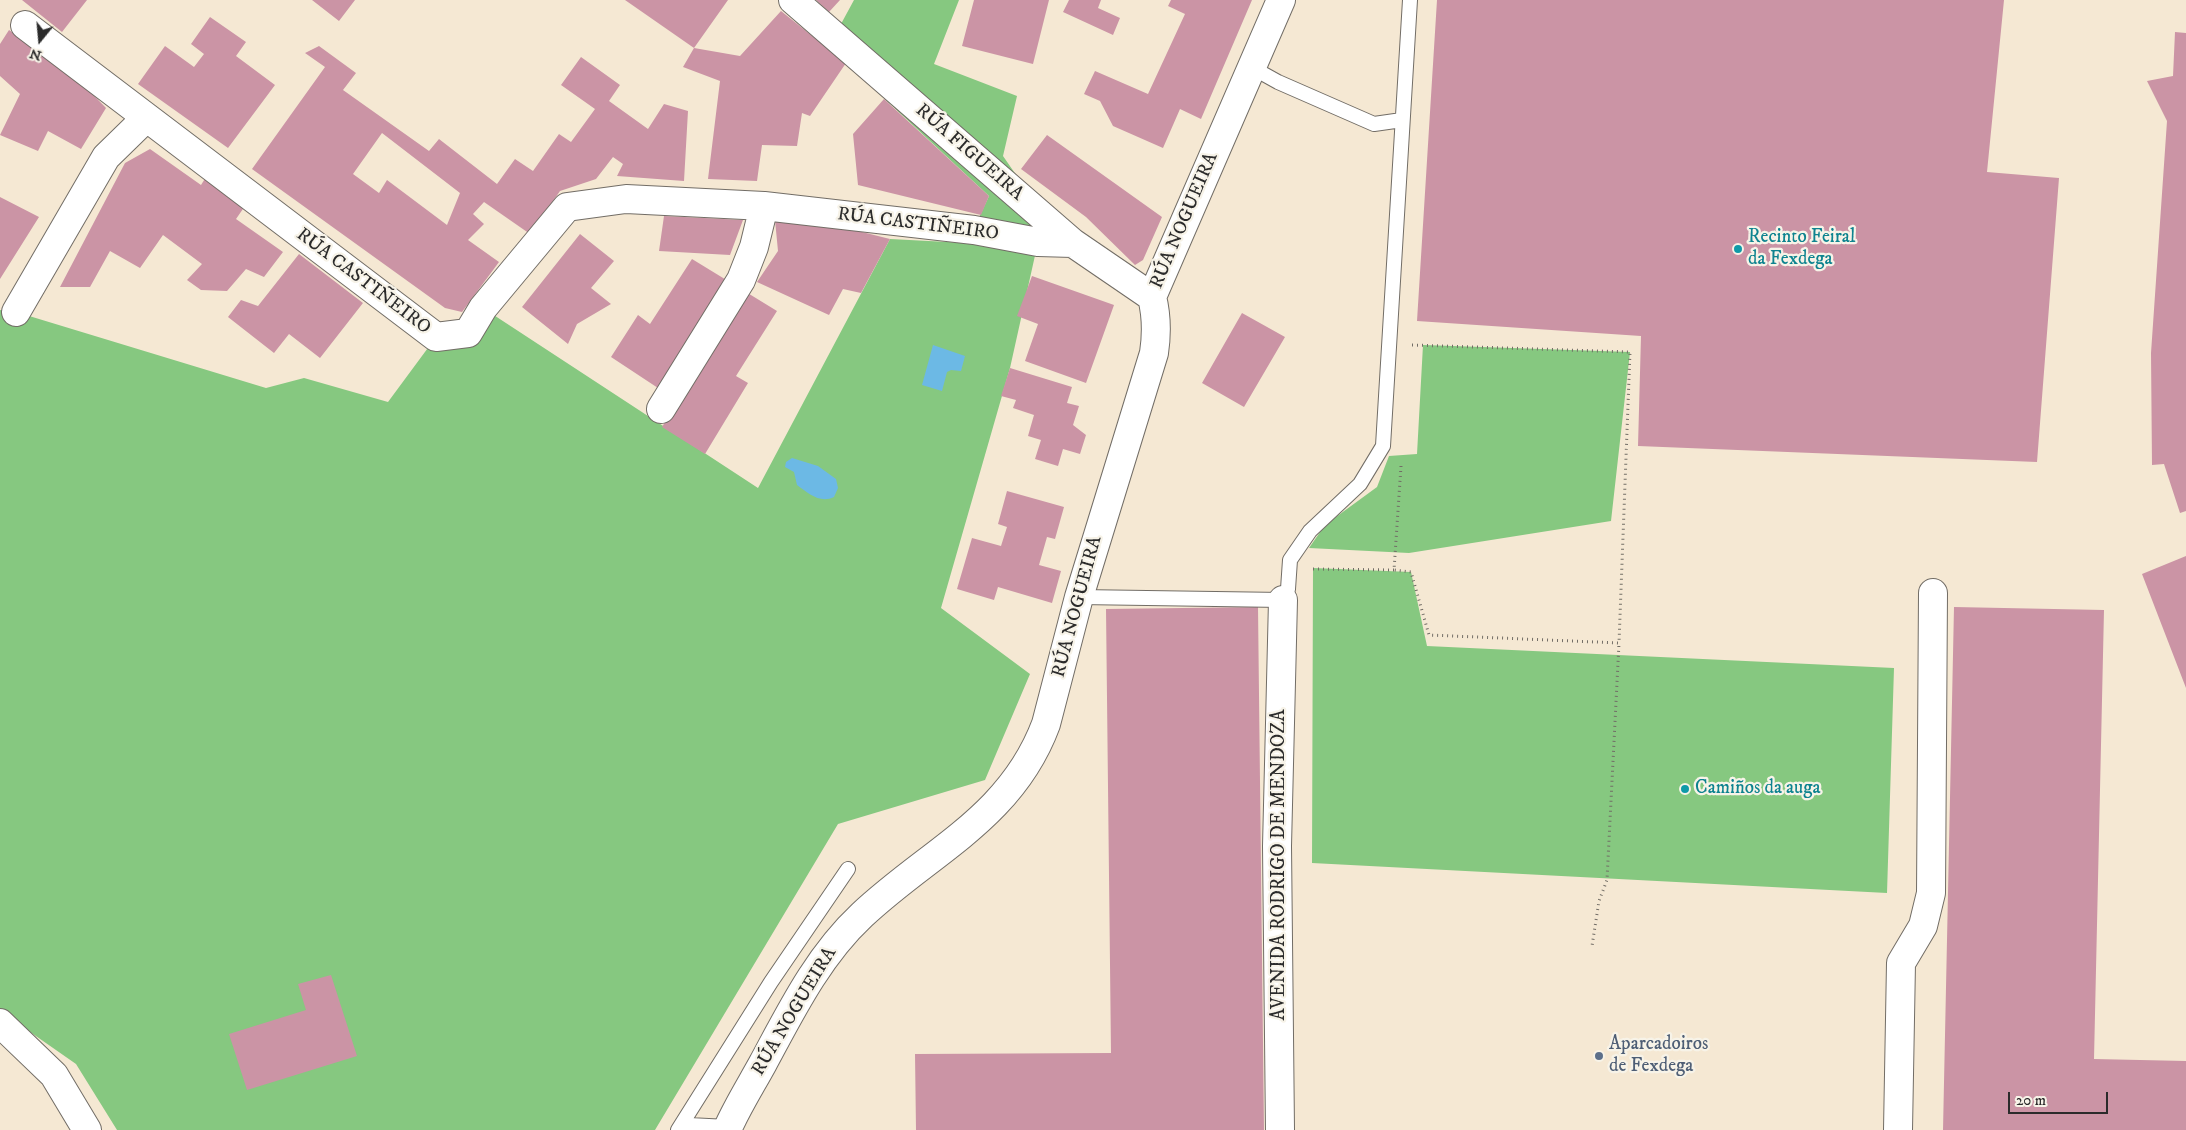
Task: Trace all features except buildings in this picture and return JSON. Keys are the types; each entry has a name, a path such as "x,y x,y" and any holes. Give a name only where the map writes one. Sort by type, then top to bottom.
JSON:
{"street":[{"name":"RÚA FIGUEIRA","path":"794,0 1073,243 1152,297"},
{"name":"RÚA NOGUEIRA","path":"728,1128 789,1014 821,962 838,940 887,892 965,833 994,806 1029,763 1046,724 1079,597 1154,353 1157,333 1156,313 1152,297 1281,0"},
{"name":"RÚA CASTIÑEIRO","path":"25,24 436,337 468,333 483,308 567,207 626,199 764,206 974,230 1038,242 1073,243"},
{"path":"16,312 106,157 146,118"},
{"path":"661,409 741,280 754,247 764,206"},
{"path":"1898,1130 1901,964 1923,926 1931,893 1933,593"},
{"name":"AVENIDA RODRIGO DE MENDOZA","path":"1280,1130 1277,846 1283,600"},
{"path":"0,1023 54,1075 87,1130"}],"lane":[{"path":"1079,597 1283,600 1288,589 1290,560 1310,531 1360,484 1383,446 1410,0"},
{"path":"1251,67 1278,82 1374,124 1402,120"},
{"path":"678,1130 771,982 848,869"},
{"path":"682,1130 690,1125 728,1128"}],"path":[{"path":"1408,345 1630,352 1619,643 1606,880 1599,901 1592,946"},
{"path":"1394,570 1401,462"},
{"path":"1314,578 1314,568 1412,572 1429,635 1619,643"}],"green space":[{"path":"854,0 959,0 934,64 1017,96 1003,156 1048,221 1038,242 1010,368 941,608 1030,674 985,780 838,824 655,1130 117,1130 76,1064 0,1011 0,310 16,312 266,388 304,378 388,402 436,337 483,308 758,488 890,239 967,243 989,196 846,63 835,35"},
{"path":"1423,345 1630,352 1611,521 1409,553 1309,548 1325,525 1377,487 1389,456 1417,454"},
{"path":"1313,568 1411,572 1427,646 1894,668 1887,893 1312,863"}],"water":[{"path":"933,345 965,356 961,371 951,370 947,372 942,391 922,385"},
{"path":"792,458 818,466 836,479 838,488 834,497 829,499 819,498 797,485 794,472 785,467 786,462"}],"place":[{"name":"Recinto Feiral da Fexdega","path":"1738,249"},
{"name":"Camiños da auga","path":"1685,789"},
{"name":"Aparcadoiros de Fexdega","path":"1599,1056"}]}
